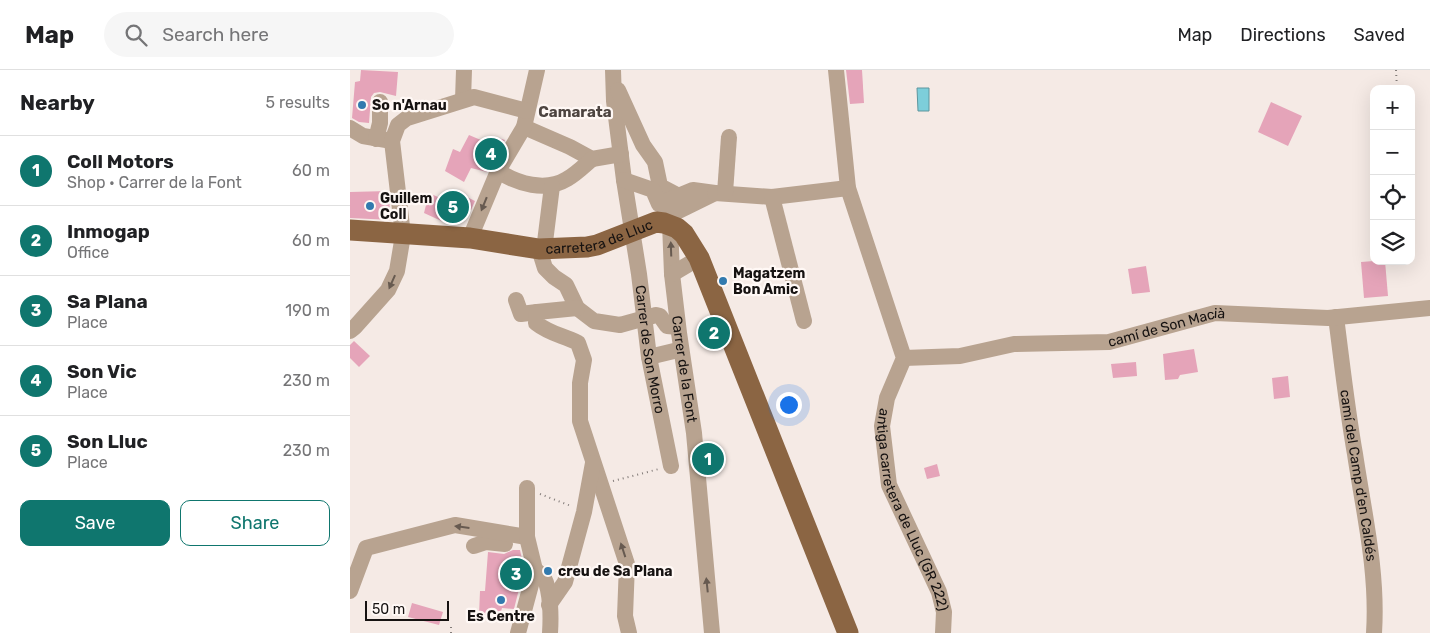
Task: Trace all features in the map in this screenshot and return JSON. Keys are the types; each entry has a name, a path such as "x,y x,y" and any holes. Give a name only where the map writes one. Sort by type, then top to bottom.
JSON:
{"main road":[{"name":"carretera de Lluc","path":"350,230 470,238 542,250 587,248 663,223 684,234 699,258 848,633"}],"street":[{"path":"463,100 464,70"},
{"path":"470,238 498,171 524,128 537,70"},
{"path":"836,70 848,188 904,358"},
{"path":"613,74 619,95 643,146 655,162 660,186 680,196"},
{"name":"Carrer de Son Morro","path":"613,74 614,101 624,180 649,358 671,466"},
{"path":"384,140 407,118 474,97 527,111"},
{"path":"350,331 356,327 388,290 397,271 403,234 380,123 380,102"},
{"path":"350,128 363,136 384,140"},
{"path":"524,128 570,147 592,159"},
{"path":"720,193 729,137"},
{"path":"498,171 510,179 530,185 552,186 567,180 592,159 621,154"},
{"path":"624,180 653,190 659,204 693,190 772,197 848,188"},
{"path":"552,186 542,250 544,268 566,285 576,308 594,321 620,325 656,315 660,316 667,326 678,327"},
{"path":"663,223 720,193"},
{"path":"772,197 804,321"},
{"name":"Carrer de la Font","path":"663,223 694,433 712,633"},
{"path":"672,274 699,258"},
{"path":"516,300 522,314 576,308"},
{"name":"camí de Son Macià","path":"904,358 960,356 1014,344 1109,342 1215,313 1247,316 1336,318 1430,308"},
{"path":"537,312 536,323 548,332 578,342 584,360 580,383 580,421 627,564 625,616 629,633"},
{"name":"camí del Camp d'en Caldés","path":"1336,318 1355,455 1369,532 1376,608 1374,633"},
{"path":"649,358 674,351"},
{"name":"antiga carretera de Lluc (GR 222)","path":"904,358 887,398 882,426 889,485 939,592 944,612 943,633"},
{"path":"549,605 565,582 584,512 593,460"},
{"path":"518,633 527,602 530,582 535,570 528,542 528,488"},
{"path":"350,591 366,548 455,526 528,542"},
{"path":"474,546 486,542 528,542"},
{"path":"535,570 544,577 549,605 550,633"}],"path":[{"path":"1396,70 1397,85"},
{"path":"601,484 671,466"},
{"path":"528,488 584,512"},
{"path":"451,625 451,633"}],"water":[{"path":"917,88 929,88 929,111 918,111"}],"building":[{"name":"So n'Arnau","path":"361,70 398,72 396,96 380,92 374,93 371,97 369,123 359,122 352,118 355,82 360,81"},
{"path":"846,70 862,70 864,103 850,104"},
{"path":"1271,102 1302,116 1288,146 1258,132"},
{"path":"469,135 495,146 498,138 505,140 487,172 471,168 464,182 445,171 453,149 460,152"},
{"name":"Guillem Coll","path":"388,191 391,220 350,218 350,192"},
{"path":"429,193 456,205 461,194 475,201 471,210 467,209 462,216 453,212 448,224 424,213"},
{"path":"1370,261 1370,265 1385,265 1388,296 1364,298 1361,262"},
{"path":"1146,266 1150,292 1132,294 1128,269"},
{"path":"354,341 370,356 359,367 350,358 350,345"},
{"path":"1194,349 1198,372 1180,375 1178,379 1165,380 1163,354"},
{"path":"1136,362 1137,376 1113,378 1111,364"},
{"path":"1288,376 1290,397 1274,399 1272,378"},
{"path":"937,464 940,476 927,479 924,468"},
{"path":"513,550 520,550 524,569 514,609 502,608 500,615 479,615 480,591 485,591 488,552 504,554"},
{"path":"412,603 443,612 439,625 408,617"}],"place":[{"name":"So n'Arnau","path":"362,105"},
{"name":"Son Vic","path":"491,154"},
{"name":"Guillem Coll","path":"370,206"},
{"name":"Son Lluc","path":"453,207"},
{"name":"Magatzem Bon Amic","path":"723,281"},
{"name":"Inmogap","path":"714,333"},
{"name":"Coll Motors","path":"708,459"},
{"name":"creu de Sa Plana","path":"548,571"},
{"name":"Sa Plana","path":"516,574"},
{"name":"Es Centre","path":"501,600"}],"district":[{"name":"Camarata","path":"575,112"}]}
